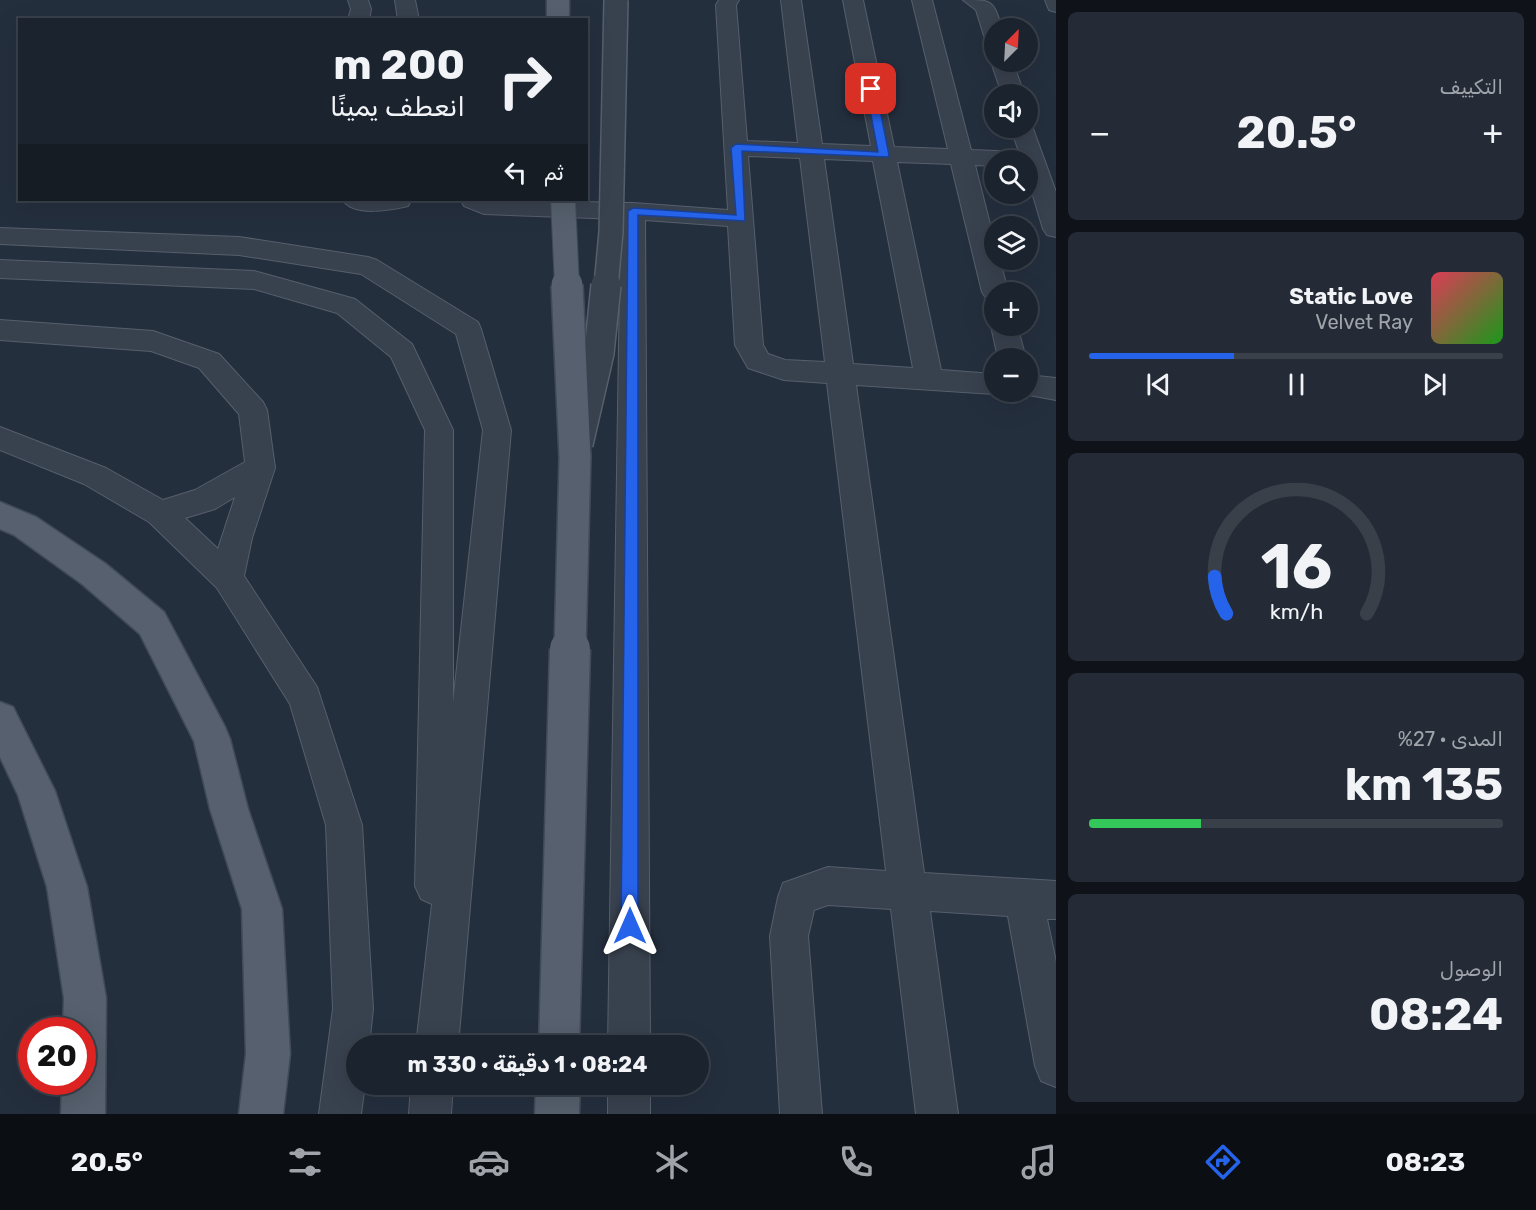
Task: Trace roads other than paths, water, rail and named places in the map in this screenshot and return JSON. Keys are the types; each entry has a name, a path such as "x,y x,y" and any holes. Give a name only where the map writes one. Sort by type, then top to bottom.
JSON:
{"main road":[{"path":"558,0 558,18"},
{"path":"559,1035 575,457 563,201"},
{"path":"0,515 25,525 94,574 152,623 212,739 229,809 262,909 268,1054 261,1114"},
{"path":"0,718 36,791 67,887 85,998 83,1114"},
{"path":"557,1114 558,1095"}],"street":[{"path":"358,0 361,9 359,18"},
{"path":"405,0 409,18"},
{"path":"575,457 599,353 611,232 616,0"},
{"path":"729,0 726,5 749,345 758,361 783,370 984,383"},
{"path":"791,0 937,1114"},
{"path":"853,0 929,380"},
{"path":"922,0 993,282"},
{"path":"973,0 985,7 988,18"},
{"path":"1055,0 1056,6"},
{"path":"736,148 984,159"},
{"path":"1038,173 1056,229"},
{"path":"357,201 379,201"},
{"path":"474,201 483,207 633,211 742,219"},
{"path":"629,1035 633,211"},
{"path":"0,236 239,246 368,266 468,329 497,430 436,1035"},
{"path":"0,269 254,280 345,306 402,351 439,430 435,1035"},
{"path":"0,330 153,341 209,361 253,410 258,437 260,468 236,538 228,578"},
{"path":"1038,387 1056,388"},
{"path":"0,438 95,476 160,513 228,578 305,698 344,825 353,1010 340,1114"},
{"path":"160,513 204,500 260,468"},
{"path":"801,1114 789,936 797,897 828,886 1040,899 1056,1066"},
{"path":"629,1095 629,1114"}]}
